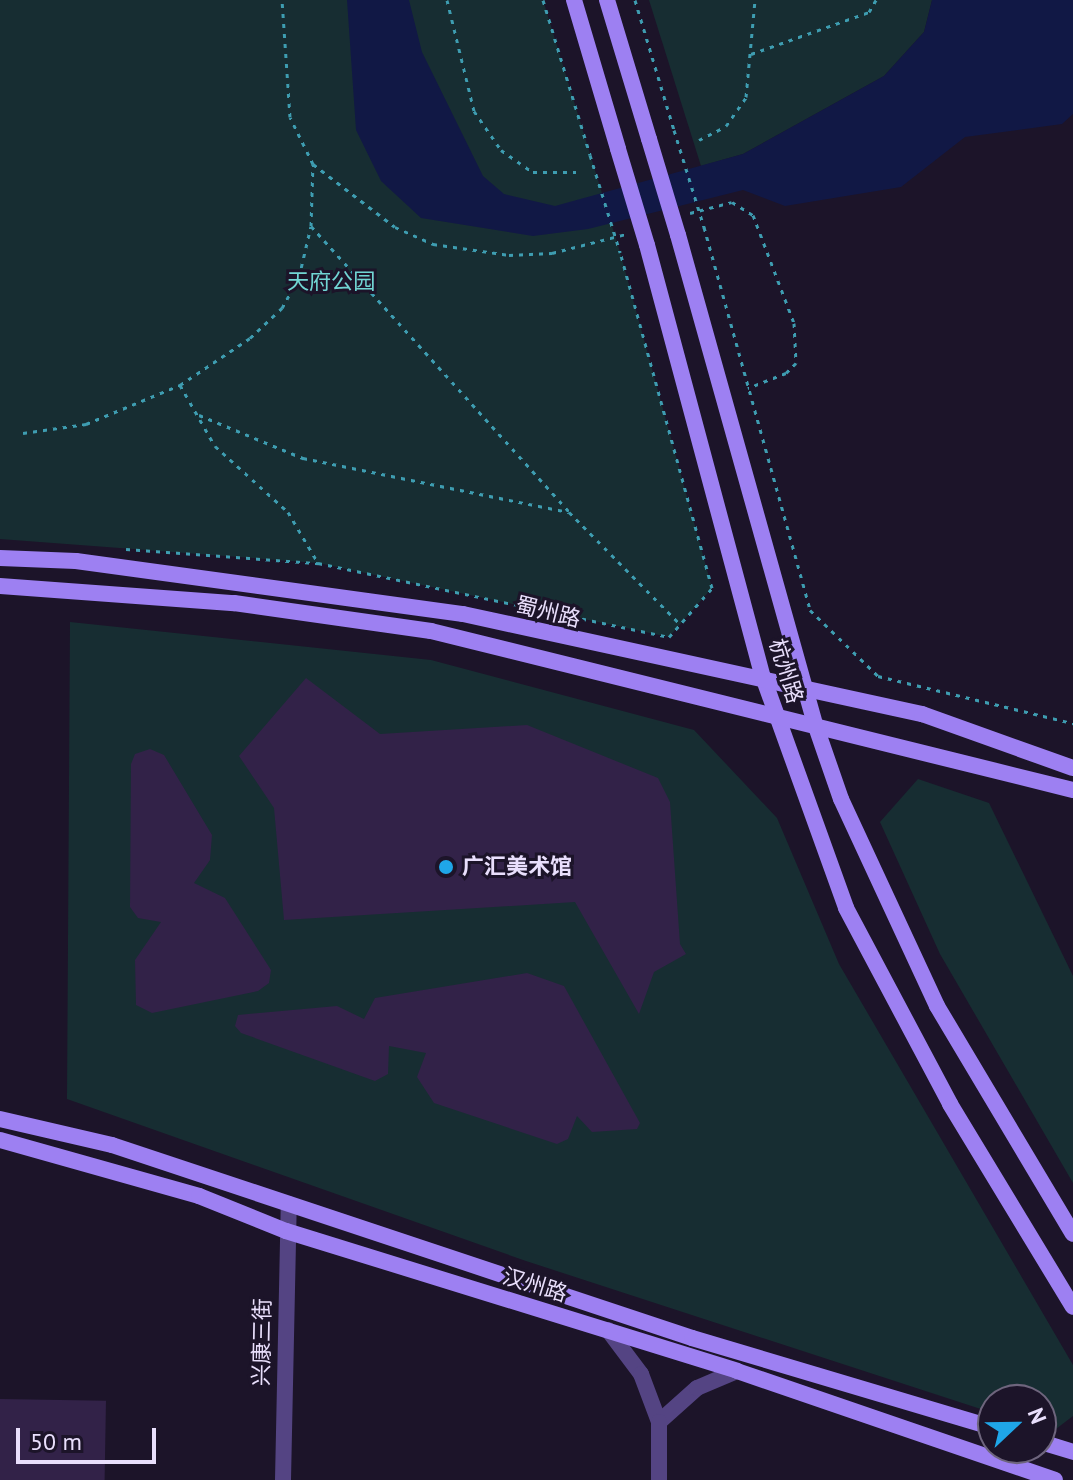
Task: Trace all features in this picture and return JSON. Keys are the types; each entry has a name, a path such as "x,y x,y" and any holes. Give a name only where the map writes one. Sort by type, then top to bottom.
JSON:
{"main road":[{"name":"杭州路","path":"574,0 647,245 763,677 846,908 901,1017 1073,1307"},
{"name":"杭州路","path":"607,0 678,235 815,724 882,897 937,1006 1073,1234"},
{"name":"蜀州路","path":"0,558 76,561 463,614 582,643 763,677 806,690 922,714 1073,768"},
{"name":"蜀州路","path":"0,586 234,603 431,631 1073,790"},
{"name":"汉州路","path":"0,1119 112,1145 692,1338 977,1423"},
{"name":"汉州路","path":"0,1140 184,1192 286,1231 737,1371 1055,1480"}],"street":[{"name":"兴康三街","path":"283,1480 286,1231 289,1204"},
{"path":"608,1330 641,1374 659,1422 659,1480"},
{"path":"659,1422 697,1388 737,1371"}],"path":[{"path":"282,0 290,117 313,164 395,227 433,244 509,255 552,253 627,234"},
{"path":"447,0 474,111 501,150 533,172 576,172"},
{"path":"111,548 318,563 669,637 712,588 620,252 543,0"},
{"path":"635,0 704,227 810,610 878,676 1073,723"},
{"path":"699,140 726,126 746,97 755,0"},
{"path":"751,54 869,12 876,0"},
{"path":"23,433 86,424 180,385 250,338 282,308 299,277 311,226 313,164"},
{"path":"686,214 716,205 742,205 765,236 799,347 796,363 786,373 748,388"},
{"path":"311,226 569,512 680,624"},
{"path":"180,385 215,446 288,512 318,563"},
{"path":"199,415 303,458 569,512"}],"green space":[{"name":"天府公园","path":"0,0 543,0 620,252 712,588 669,637 318,563 0,539"},
{"path":"649,0 932,0 924,32 884,76 743,154 701,166"},
{"path":"70,622 431,660 694,730 777,818 839,964 1073,1365 1073,1416 1057,1428 1057,1384 977,1384 977,1408 526,1261 67,1099"},
{"path":"918,779 989,803 1073,976 1073,1183 940,954 880,822"}],"shaded area":[{"path":"347,0 409,0 422,52 483,176 504,194 555,206 743,154 884,76 924,32 932,0 1073,0 1073,114 1062,124 965,137 901,187 785,206 743,190 588,229 533,236 421,218 381,181 356,130"}],"building":[{"path":"306,678 380,734 527,725 658,778 670,802 680,944 686,954 654,972 639,1014 575,902 284,920 274,808 239,756"},
{"path":"150,749 164,755 212,835 210,860 194,883 225,898 271,970 269,983 258,991 152,1013 136,1005 135,960 161,922 138,918 130,907 131,764 135,754"},
{"path":"527,973 564,986 640,1123 637,1129 592,1132 577,1116 568,1139 557,1144 434,1103 417,1077 426,1053 389,1046 388,1074 375,1081 241,1033 235,1026 238,1015 337,1006 364,1019 375,998"},
{"path":"0,1399 106,1401 105,1480 0,1480"}],"place":[{"name":"广汇美术馆","path":"446,867"}]}
